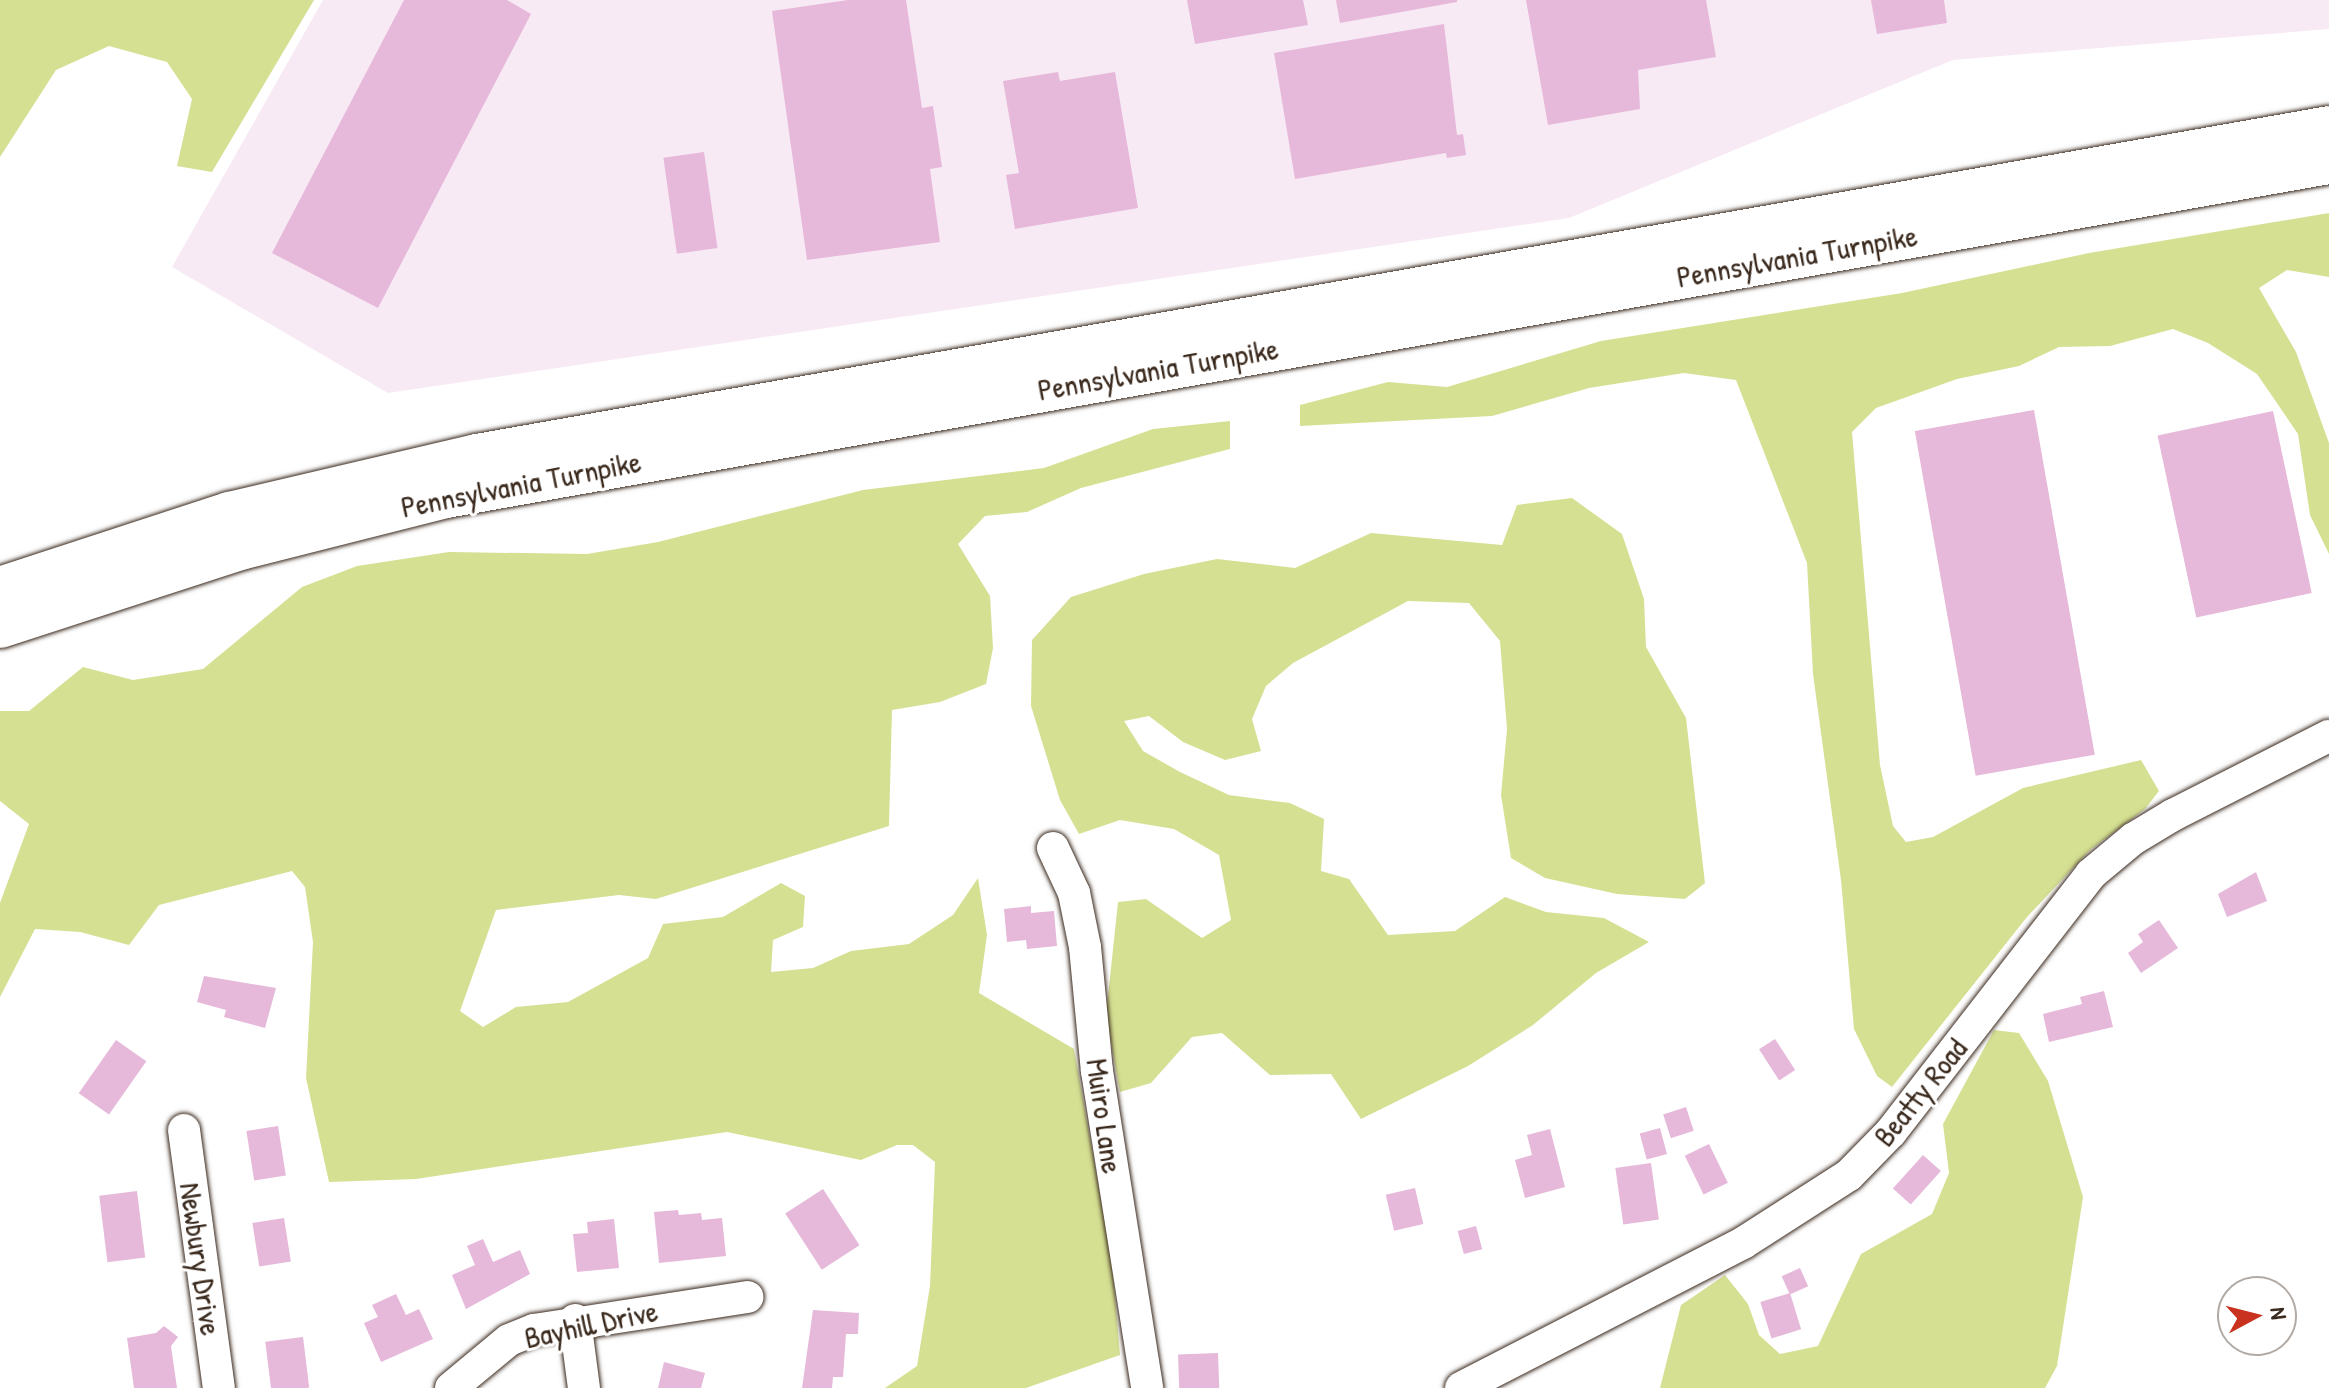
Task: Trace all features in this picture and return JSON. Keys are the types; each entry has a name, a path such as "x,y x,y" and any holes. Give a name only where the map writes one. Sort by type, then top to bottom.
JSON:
{"highway":[{"name":"Pennsylvania Turnpike","path":"0,589 230,514 477,456 2329,128"},
{"name":"Pennsylvania Turnpike","path":"0,626 240,548 446,496 2329,162"}],"street":[{"name":"Beatty Road","path":"1461,1388 1743,1243 1849,1175 1891,1132 2091,874 2133,839 2173,815 2329,736"},
{"name":"Muiro Lane","path":"1053,848 1074,893 1085,947 1097,1071 1147,1388"},
{"name":"Newbury Drive","path":"184,1130 219,1388"},
{"name":"Bayhill Drive","path":"451,1388 509,1340 575,1320 747,1297"},
{"path":"575,1320 584,1388"}],"shaded area":[{"path":"323,0 2329,0 2329,29 1953,60 1569,218 388,393 172,267"}],"green space":[{"path":"0,0 314,0 212,172 177,166 192,99 167,62 109,46 56,70 0,157"},
{"path":"2329,213 2329,277 2287,270 2259,288 2296,352 2329,443 2329,554 2310,515 2298,434 2257,374 2208,343 2173,329 2110,346 2059,347 2019,366 1957,379 1876,408 1852,432 1880,765 1893,826 1906,842 1933,837 2023,788 2141,760 2159,791 2145,809 2090,850 2027,917 1892,1087 1877,1076 1854,1029 1841,880 1813,674 1807,563 1736,380 1684,373 1589,388 1492,416 1300,426 1300,405 1388,382 1447,387 1601,341 1902,293 2089,253"},
{"path":"1230,421 1230,449 1081,488 1027,512 985,516 958,544 990,596 993,648 986,684 940,702 892,710 889,826 656,899 619,895 496,910 460,1011 483,1027 516,1007 568,1002 648,958 663,924 723,917 781,883 805,896 803,927 773,940 771,972 813,968 851,951 909,944 953,915 978,878 987,935 979,993 1074,1049 1112,1261 1120,1355 1026,1388 885,1388 917,1366 930,1286 935,1162 913,1145 897,1145 861,1160 727,1132 416,1179 329,1182 306,1078 313,942 305,887 292,871 159,905 129,945 80,932 35,929 0,997 0,903 29,824 0,801 0,711 29,711 83,667 133,680 203,669 302,587 357,566 449,552 587,554 658,542 863,490 1044,468 1153,429"},
{"path":"1572,498 1622,534 1644,599 1646,647 1686,718 1705,883 1685,899 1617,894 1545,878 1511,858 1501,795 1507,729 1500,641 1469,603 1408,601 1293,663 1266,686 1252,719 1261,751 1225,760 1183,742 1149,716 1124,721 1143,751 1180,772 1229,795 1290,803 1324,819 1321,871 1349,879 1388,935 1455,931 1505,897 1546,912 1604,918 1649,942 1596,973 1533,1025 1468,1066 1361,1119 1331,1074 1270,1075 1222,1033 1192,1037 1151,1083 1120,1092 1106,1015 1118,902 1146,899 1202,938 1231,920 1219,855 1174,829 1120,820 1079,834 1060,800 1031,706 1032,640 1071,597 1144,574 1217,559 1295,568 1371,533 1502,545 1517,505"},
{"path":"1994,1030 2019,1033 2048,1081 2083,1197 2057,1366 2045,1388 1660,1388 1681,1305 1725,1275 1748,1304 1759,1335 1780,1354 1818,1346 1861,1254 1932,1214 1949,1173 1943,1124"}],"building":[{"path":"404,0 507,0 531,14 378,308 272,253"},
{"path":"848,0 906,0 922,108 933,106 942,167 930,169 940,242 807,260 772,11"},
{"path":"1187,0 1303,0 1308,25 1195,44"},
{"path":"1336,0 1457,0 1457,2 1340,23"},
{"path":"1526,0 1706,0 1716,57 1638,70 1640,109 1548,125"},
{"path":"1871,0 1944,0 1947,23 1877,34"},
{"path":"1444,24 1457,135 1463,134 1466,155 1447,158 1446,153 1295,179 1274,53"},
{"path":"1058,72 1060,81 1115,72 1138,208 1015,229 1006,175 1019,173 1003,81"},
{"path":"704,152 717,248 677,254 663,158"},
{"path":"2034,410 2095,755 1976,776 1915,431"},
{"path":"2273,411 2312,593 2196,617 2158,436"},
{"path":"2256,872 2267,901 2227,917 2218,894"},
{"path":"1031,906 1031,913 1054,911 1057,946 1027,949 1026,940 1007,942 1004,909"},
{"path":"2159,920 2178,948 2141,973 2128,953 2143,942 2138,934"},
{"path":"204,976 276,988 265,1028 224,1017 226,1010 197,1002"},
{"path":"2104,991 2113,1027 2049,1042 2043,1014 2082,1004 2080,997"},
{"path":"1775,1039 1795,1070 1779,1080 1759,1049"},
{"path":"116,1040 146,1061 109,1114 79,1093"},
{"path":"1686,1107 1694,1131 1671,1138 1663,1114"},
{"path":"278,1126 286,1175 254,1180 246,1131"},
{"path":"1660,1128 1667,1154 1647,1160 1640,1133"},
{"path":"1550,1129 1565,1187 1525,1198 1515,1160 1532,1155 1527,1135"},
{"path":"1709,1144 1728,1183 1704,1194 1685,1156"},
{"path":"1923,1155 1941,1171 1911,1205 1893,1188"},
{"path":"1651,1163 1659,1219 1623,1224 1615,1168"},
{"path":"1415,1188 1423,1224 1394,1231 1386,1195"},
{"path":"823,1189 859,1245 822,1270 785,1214"},
{"path":"137,1191 145,1258 107,1262 99,1196"},
{"path":"678,1210 679,1215 701,1213 702,1220 722,1218 726,1256 659,1263 654,1212"},
{"path":"284,1218 291,1261 259,1266 252,1223"},
{"path":"614,1219 619,1268 577,1272 573,1234 588,1233 587,1222"},
{"path":"1476,1226 1482,1249 1464,1254 1458,1231"},
{"path":"483,1239 493,1262 520,1250 530,1274 466,1309 452,1275 475,1265 467,1246"},
{"path":"1800,1268 1808,1286 1790,1294 1782,1276"},
{"path":"1790,1293 1801,1329 1771,1338 1760,1302"},
{"path":"396,1294 406,1315 419,1309 433,1339 381,1362 364,1323 378,1317 372,1305"},
{"path":"813,1310 859,1313 858,1334 846,1334 843,1377 833,1377 832,1388 802,1388"},
{"path":"164,1326 178,1337 171,1346 177,1388 134,1388 127,1338 156,1333"},
{"path":"303,1337 309,1388 271,1388 265,1342"},
{"path":"1218,1353 1219,1388 1179,1388 1178,1354"},
{"path":"664,1362 705,1373 701,1388 658,1388"}]}
